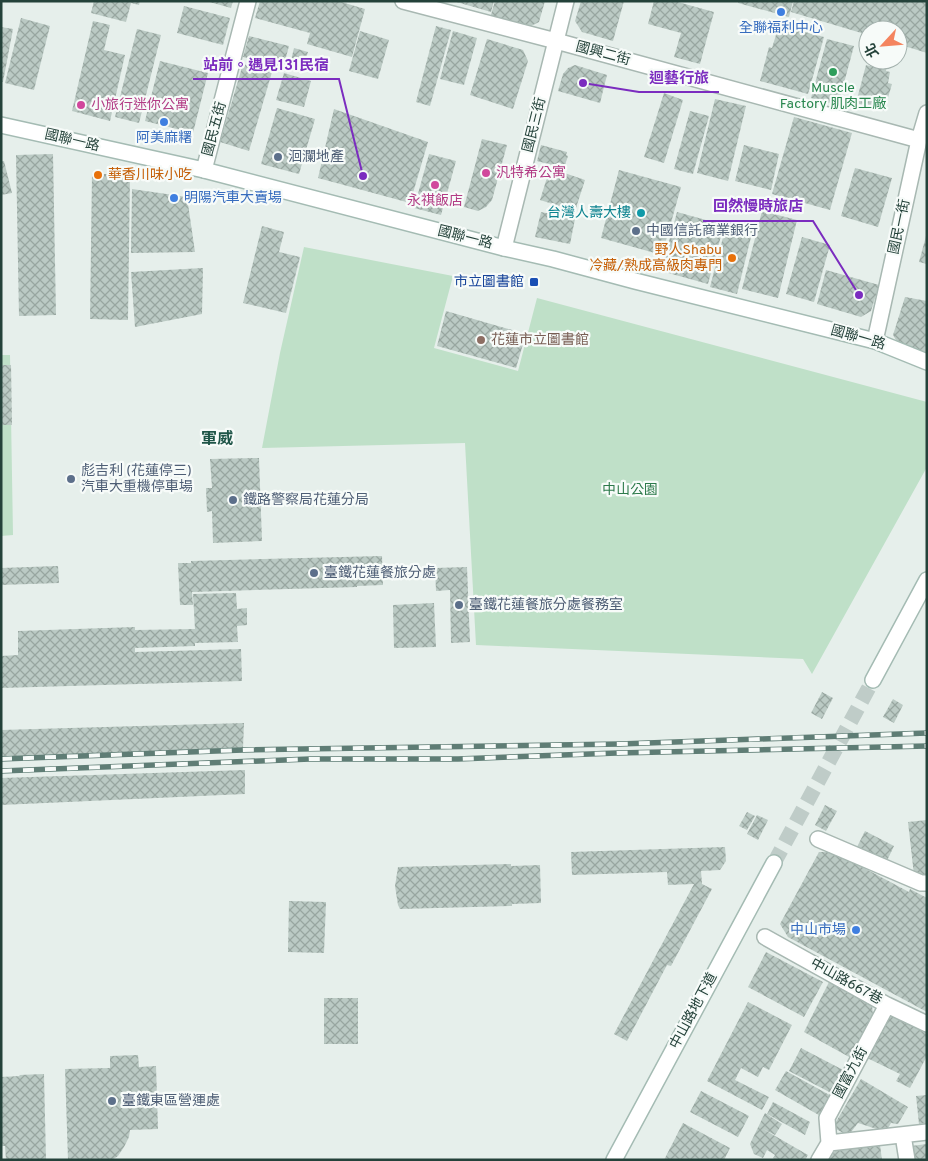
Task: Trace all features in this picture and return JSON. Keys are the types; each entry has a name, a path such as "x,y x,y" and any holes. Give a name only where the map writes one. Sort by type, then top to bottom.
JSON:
{"street":[{"name":"國民五街","path":"204,170 248,1"},
{"name":"國興二街","path":"403,1 919,140"},
{"name":"國民三街","path":"504,248 566,1"},
{"name":"國民一街","path":"875,341 919,140 927,112"},
{"name":"國聯一路","path":"1,125 204,170 875,341 927,362"},
{"path":"873,680 927,580"},
{"path":"818,839 921,883 927,883"},
{"name":"中山路地下道","path":"614,1160 774,863"},
{"name":"中山路667巷","path":"765,937 887,1005 927,1024"},
{"name":"國富九街","path":"829,1143 827,1118 887,1005"},
{"path":"819,1160 829,1143 927,1132"},
{"path":"903,1135 907,1160"}],"green space":[{"name":"中山公園","path":"304,247 453,276 434,348 518,371 537,298 927,402 927,467 812,674 803,659 476,645 465,443 262,448 280,353"},
{"path":"1,355 10,355 13,535 1,536"}],"building":[{"path":"94,1 140,1 139,5 131,3 126,22 91,13"},
{"path":"206,1 233,1 231,8"},
{"path":"260,1 338,1 365,9 352,57 307,44 310,33 255,18"},
{"path":"453,1 494,1 491,12"},
{"path":"495,1 545,1 539,22 527,28 490,18"},
{"path":"581,1 624,1 613,41 582,32 575,21"},
{"path":"654,1 674,1 714,12 700,64 674,57 681,33 648,24"},
{"name":"全聯福利中心","path":"739,1 793,1 789,17 738,3"},
{"path":"794,1 927,1 927,53 908,47 908,20 858,20 858,32 791,12"},
{"path":"184,6 230,18 223,45 177,33"},
{"path":"21,18 50,26 34,90 5,83"},
{"path":"93,21 110,25 104,50 125,55 110,121 72,111"},
{"path":"779,25 824,37 808,94 760,81 769,47 772,48"},
{"path":"436,26 451,30 430,106 416,102"},
{"path":"1,27 13,29 3,82 1,82"},
{"path":"137,29 161,35 139,123 115,117"},
{"path":"360,31 389,40 378,79 349,71"},
{"path":"453,31 477,38 464,85 440,79"},
{"path":"249,36 289,46 283,68 243,57"},
{"path":"487,39 523,50 528,61 513,109 470,95"},
{"name":"Muscle Factory 肌肉工廠","path":"827,39 854,46 838,105 811,98"},
{"path":"294,48 308,52 304,64 291,60"},
{"path":"160,61 208,73 193,133 145,121"},
{"path":"243,64 272,72 249,151 220,142"},
{"path":"575,65 607,75 600,103 558,91 563,74 568,68"},
{"path":"865,70 886,70 890,72 888,83 892,84 884,111 856,103"},
{"path":"284,73 311,81 304,107 276,100"},
{"path":"664,93 683,100 664,163 644,157"},
{"path":"715,99 746,106 728,181 697,173"},
{"path":"277,108 315,119 299,174 261,164"},
{"path":"334,109 428,142 410,203 318,178"},
{"path":"690,111 709,116 693,174 674,169"},
{"path":"794,117 852,133 830,210 772,194"},
{"name":"汎特希公寓","path":"482,139 507,145 492,200 486,207 478,211 464,207"},
{"path":"541,145 567,152 566,155 568,156 564,168 537,161"},
{"path":"744,145 779,154 771,190 735,181"},
{"path":"53,154 56,315 19,316 16,155"},
{"name":"永祺飯店","path":"429,154 456,161 441,215 414,208"},
{"path":"1,161 4,161 12,193 1,195"},
{"path":"550,168 585,180 575,211 540,200"},
{"path":"855,168 892,178 878,227 841,216"},
{"name":"台灣人壽大樓","path":"619,170 681,187 662,255 601,238"},
{"path":"92,174 130,174 128,320 90,319"},
{"path":"132,189 187,197 195,252 131,253"},
{"path":"762,211 797,220 778,298 742,289"},
{"path":"541,212 575,219 570,244 535,237"},
{"path":"677,212 724,225 708,284 661,271"},
{"name":"野人Shabu 冷藏/熟成高級肉專門","path":"727,222 753,229 737,294 710,287"},
{"path":"262,226 284,232 279,252 300,257 286,313 243,303"},
{"path":"802,237 830,245 814,302 786,294"},
{"path":"927,237 927,264 919,262"},
{"path":"203,268 202,314 135,327 131,272"},
{"path":"826,270 879,285 871,311 861,317 817,304"},
{"path":"905,297 927,301 927,354 899,345 893,335"},
{"name":"花蓮市立圖書館","path":"446,311 526,334 516,368 437,346"},
{"path":"1,365 11,365 12,425 1,425"},
{"name":"鐵路警察局花蓮分局","path":"259,458 262,541 213,543 212,511 207,512 206,488 212,488 210,459"},
{"path":"382,556 383,585 192,592 193,605 180,605 178,563 191,563 191,561"},
{"path":"58,566 59,583 1,585 1,568"},
{"path":"467,567 470,642 451,643 450,590 436,591 435,568"},
{"path":"236,593 237,609 247,608 247,625 237,626 238,642 195,643 195,646 135,648 135,652 241,649 242,681 1,688 1,656 18,655 18,631 135,627 135,630 195,629 193,594"},
{"path":"434,603 436,647 394,648 393,605"},
{"path":"822,692 833,698 822,719 811,713"},
{"path":"893,699 903,705 894,723 883,717"},
{"path":"244,723 243,748 1,757 1,730"},
{"path":"245,770 245,794 1,805 1,778"},
{"path":"825,805 837,811 826,831 815,825"},
{"path":"747,812 755,816 747,830 739,826"},
{"path":"757,815 768,820 758,840 747,834"},
{"path":"927,820 927,874 914,875 908,822"},
{"path":"865,831 894,846 885,865 855,851"},
{"path":"725,847 726,861 720,870 701,871 702,884 712,889 671,966 667,965 627,1041 614,1034 694,884 668,885 667,872 572,875 571,852"},
{"name":"中山市場","path":"819,852 834,852 909,892 910,889 927,898 927,1012 788,937 780,924"},
{"path":"511,864 511,866 540,865 541,903 512,904 512,906 400,909 398,905 395,886 398,867"},
{"path":"289,901 326,902 324,953 288,952"},
{"path":"766,952 823,982 804,1017 748,987"},
{"path":"829,982 872,1004 873,1015 851,1058 804,1032"},
{"path":"324,998 358,998 358,1044 324,1044"},
{"path":"748,1002 792,1025 769,1070 763,1067 758,1077 741,1068 735,1080 769,1097 762,1110 707,1081"},
{"path":"895,1016 927,1034 927,1056 910,1088 896,1081 900,1074 863,1056 880,1020"},
{"path":"801,1048 847,1072 835,1095 789,1071"},
{"name":"臺鐵東區營運處","path":"138,1055 139,1067 156,1066 158,1129 130,1130 124,1147 118,1156 112,1160 68,1160 65,1069 110,1068 110,1056"},
{"path":"786,1071 835,1098 824,1118 775,1090"},
{"path":"44,1074 46,1160 6,1160 5,1146 1,1146 1,1077"},
{"path":"861,1079 908,1107 898,1124 891,1123 886,1132 858,1123 848,1136 833,1127"},
{"path":"701,1091 749,1116 738,1137 690,1112"},
{"path":"927,1095 927,1123 919,1124 916,1096"},
{"path":"773,1102 810,1122 805,1135 767,1114"},
{"path":"765,1113 782,1124 775,1135 763,1129 808,1155 805,1160 775,1160 773,1158 775,1155 767,1150 763,1158 754,1154 750,1144"},
{"path":"683,1123 730,1148 724,1160 664,1160"},
{"path":"927,1144 927,1160 912,1160 911,1146"},
{"path":"880,1145 882,1160 829,1160 838,1146"}],"tunnel":[{"path":"774,863 873,680"}],"railway":[{"path":"1,759 243,750 620,744 927,733"},
{"path":"1,771 310,759 458,759 617,753 927,746"}],"place":[{"name":"全聯福利中心","path":"781,12"},
{"name":"Muscle Factory 肌肉工廠","path":"833,72"},
{"name":"迴藝行旅","path":"583,83"},
{"name":"小旅行迷你公寓","path":"81,105"},
{"name":"阿美麻糬","path":"164,122"},
{"name":"洄瀾地產","path":"278,157"},
{"name":"汎特希公寓","path":"486,173"},
{"name":"華香川味小吃","path":"98,175"},
{"name":"站前。遇見131民宿","path":"363,176"},
{"name":"永祺飯店","path":"435,185"},
{"name":"明陽汽車大賣場","path":"174,198"},
{"name":"台灣人壽大樓","path":"641,213"},
{"name":"中國信託商業銀行","path":"636,231"},
{"name":"野人Shabu 冷藏/熟成高級肉專門","path":"732,258"},
{"name":"市立圖書館","path":"534,282"},
{"name":"回然慢時旅店","path":"859,295"},
{"name":"花蓮市立圖書館","path":"481,340"},
{"name":"彪吉利 (花蓮停三) 汽車大重機停車場","path":"71,479"},
{"name":"鐵路警察局花蓮分局","path":"233,500"},
{"name":"臺鐵花蓮餐旅分處","path":"314,573"},
{"name":"臺鐵花蓮餐旅分處餐務室","path":"459,605"},
{"name":"中山市場","path":"856,930"},
{"name":"臺鐵東區營運處","path":"112,1101"}],"district":[{"name":"軍威","path":"217,440"}]}
